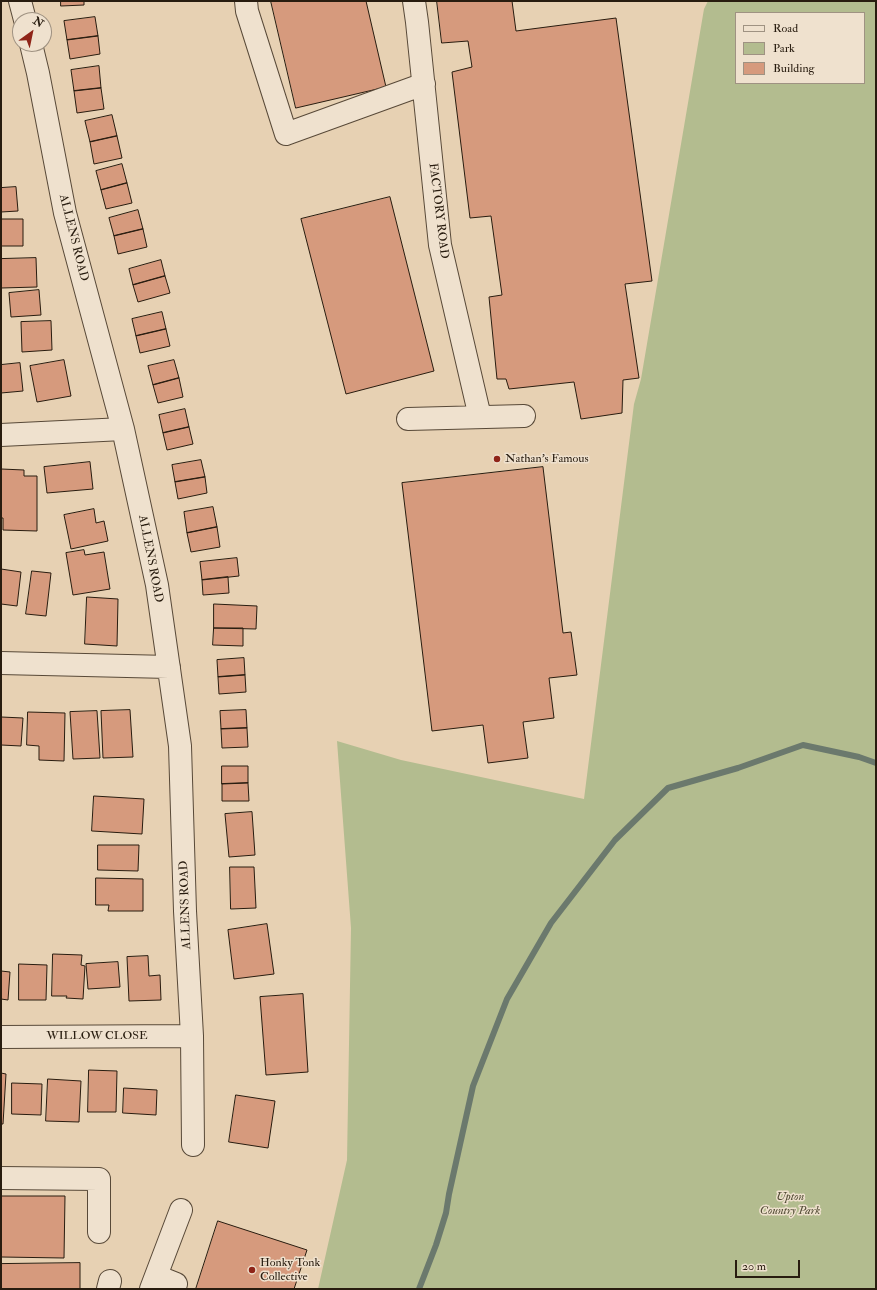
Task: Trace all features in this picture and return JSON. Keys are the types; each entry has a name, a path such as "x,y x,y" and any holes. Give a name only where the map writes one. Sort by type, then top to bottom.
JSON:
{"street":[{"path":"20,1 23,12"},
{"path":"246,1 247,10 286,134 424,84"},
{"name":"FACTORY ROAD","path":"414,1 440,245 480,417"},
{"name":"ALLENS ROAD","path":"33,52 66,213 123,429 157,585 169,666 180,746 185,911 192,1036 193,1145"},
{"path":"408,419 524,416"},
{"path":"1,435 123,429"},
{"path":"1,663 169,666"},
{"name":"WILLOW CLOSE","path":"1,1037 192,1036"},
{"path":"1,1178 99,1179 99,1232"},
{"path":"176,1284 154,1283 181,1210"}],"green space":[{"name":"Upton Country Park","path":"708,1 876,1 876,1289 318,1289 347,1160 351,928 337,741 401,760 584,799 634,404 641,379 704,9"}],"building":[{"path":"61,1 84,1 84,5 61,6"},
{"path":"271,1 366,1 386,87 296,108"},
{"path":"437,1 512,1 516,31 616,18 652,281 625,284 639,378 623,380 622,413 581,419 574,382 509,389 506,379 497,379 489,297 502,295 491,216 470,218 452,72 472,67 468,41 442,43"},
{"path":"95,17 98,36 67,40 64,21"},
{"path":"98,36 100,54 70,59 67,40"},
{"path":"99,66 101,88 74,91 71,70"},
{"path":"101,88 104,109 77,113 74,91"},
{"path":"112,115 117,136 90,142 85,121"},
{"path":"117,136 122,158 94,164 90,142"},
{"path":"122,164 127,183 101,190 96,171"},
{"path":"127,183 132,203 106,209 101,190"},
{"path":"16,187 18,211 1,212 1,188"},
{"path":"390,197 434,371 346,394 301,219"},
{"path":"138,210 143,229 114,236 109,218"},
{"path":"1,219 23,219 23,246 1,246"},
{"path":"143,229 147,247 118,254 114,236"},
{"path":"36,258 37,287 1,288 1,259"},
{"path":"161,260 165,276 133,285 129,269"},
{"path":"165,276 170,293 138,302 133,285"},
{"path":"39,290 41,315 11,317 9,293"},
{"path":"162,312 166,329 136,336 132,319"},
{"path":"51,321 52,350 22,352 21,322"},
{"path":"166,329 170,346 140,353 136,336"},
{"path":"64,360 71,396 37,402 30,366"},
{"path":"174,360 179,378 153,385 148,366"},
{"path":"20,363 23,391 1,393 1,365"},
{"path":"179,378 183,397 158,403 153,385"},
{"path":"185,409 189,427 163,433 159,415"},
{"path":"189,427 193,444 167,450 163,433"},
{"path":"201,460 205,477 175,482 172,465"},
{"path":"90,462 93,489 47,493 44,467"},
{"path":"543,467 563,633 571,632 577,675 549,678 554,718 523,722 528,758 488,763 483,725 432,731 402,483"},
{"path":"1,469 24,470 24,476 37,476 37,531 3,530 3,518 1,518"},
{"path":"205,477 207,493 178,499 175,482"},
{"path":"213,507 217,527 187,533 184,512"},
{"path":"94,509 96,523 104,521 108,541 71,549 64,515"},
{"path":"217,527 220,547 191,552 187,533"},
{"path":"84,550 85,555 104,552 110,589 73,595 66,553"},
{"path":"237,558 239,576 202,580 200,562"},
{"path":"1,569 21,572 17,606 1,604"},
{"path":"32,571 51,573 46,616 26,614"},
{"path":"228,577 229,593 203,595 202,580"},
{"path":"87,597 118,599 117,646 85,644"},
{"path":"214,604 257,606 256,629 214,628"},
{"path":"214,628 243,628 243,646 213,645"},
{"path":"244,658 245,675 218,677 217,660"},
{"path":"245,675 246,692 219,694 218,677"},
{"path":"130,710 133,757 103,758 101,711"},
{"path":"246,710 247,728 221,729 220,711"},
{"path":"97,711 100,758 73,759 70,712"},
{"path":"28,712 65,713 64,761 39,760 39,746 27,745"},
{"path":"1,717 23,718 21,746 1,745"},
{"path":"247,728 248,747 222,748 221,729"},
{"path":"222,766 248,766 248,783 222,784"},
{"path":"248,783 249,801 222,801 222,784"},
{"path":"94,796 144,799 142,834 92,831"},
{"path":"252,812 255,855 229,857 225,814"},
{"path":"98,845 139,845 138,871 98,870"},
{"path":"230,867 254,867 256,908 231,909"},
{"path":"96,878 143,879 143,911 108,911 109,905 96,905"},
{"path":"267,924 274,974 234,979 228,930"},
{"path":"53,954 82,955 81,965 85,966 83,999 66,998 67,996 52,996"},
{"path":"148,956 149,976 160,975 161,1000 129,1001 127,957"},
{"path":"118,962 120,987 88,989 86,964"},
{"path":"19,964 47,965 46,1000 19,1000"},
{"path":"1,971 10,972 8,1000 1,999"},
{"path":"303,994 308,1072 266,1075 260,997"},
{"path":"89,1070 117,1071 116,1112 88,1112"},
{"path":"1,1073 6,1074 3,1124 1,1124"},
{"path":"48,1079 81,1081 79,1122 46,1121"},
{"path":"12,1083 42,1084 41,1115 12,1114"},
{"path":"124,1088 157,1090 156,1115 123,1113"},
{"path":"236,1095 275,1101 268,1148 229,1142"},
{"path":"1,1196 65,1196 64,1258 1,1257"},
{"name":"Honky Tonk Collective","path":"218,1221 307,1250 294,1289 196,1289"},
{"path":"80,1263 80,1289 1,1289 1,1264"}],"waterway":[{"path":"419,1289 436,1245 446,1213 473,1086 507,999 551,923 615,840 668,788 738,768 803,745 859,757 876,763"}],"place":[{"name":"Nathan's Famous","path":"497,459"},
{"name":"Honky Tonk Collective","path":"252,1270"}]}
